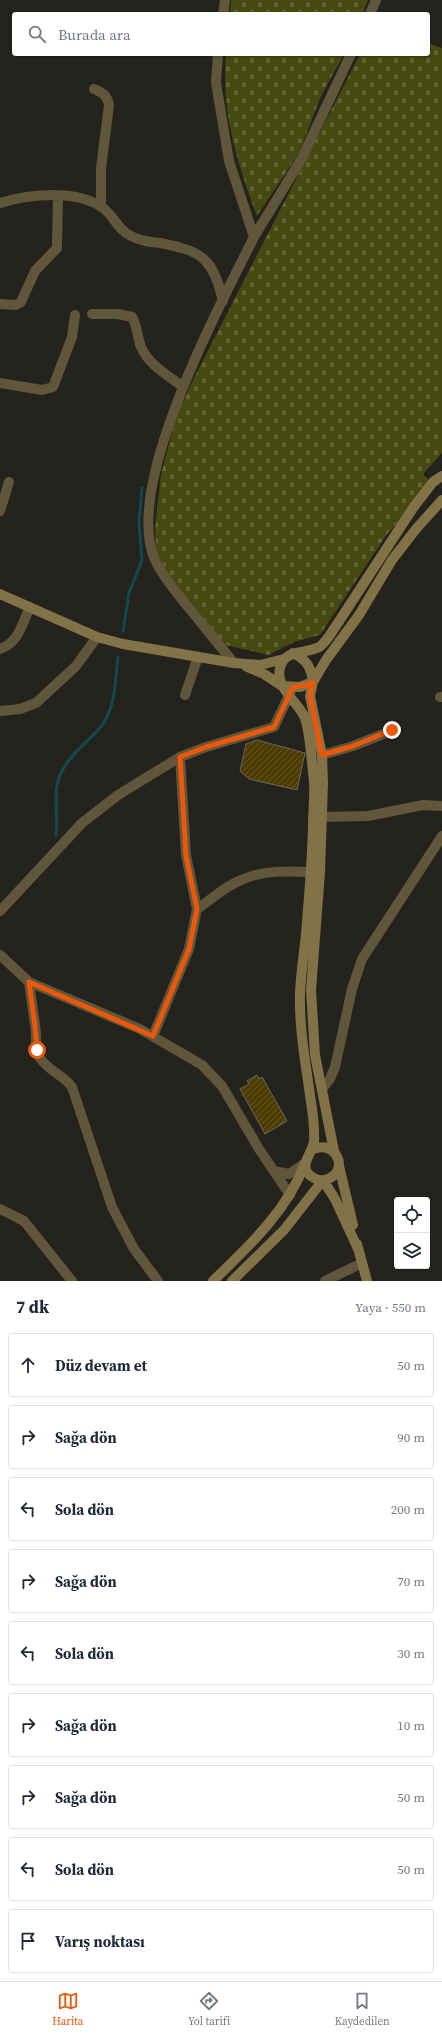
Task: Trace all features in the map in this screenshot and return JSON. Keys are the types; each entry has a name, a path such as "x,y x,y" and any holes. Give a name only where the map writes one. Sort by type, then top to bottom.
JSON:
{"main road":[{"path":"0,594 96,637 122,644 234,663 260,665 284,659 293,653 319,647 330,635 413,508 433,482 442,476"},
{"path":"291,691 313,682 392,560 416,529 442,500"},
{"path":"293,653 302,657 311,668 313,682 310,696 322,755 323,783 320,872 311,990 315,1055 334,1151 339,1161 367,1281"},
{"path":"282,686 278,676 280,666 284,659"},
{"path":"234,663 264,674 291,691 305,717 314,789 312,872 300,992 300,1020 314,1126 314,1149"},
{"path":"213,1281 260,1234 290,1195 298,1181 307,1157 314,1149 324,1147 334,1151"},
{"path":"305,1163 306,1168 312,1177 323,1180 336,1199 359,1251"},
{"path":"232,1281 284,1230 323,1180 333,1176 339,1166"}],"street":[{"path":"223,12 225,0"},
{"path":"371,12 376,0"},
{"path":"218,56 216,83 229,161 254,237"},
{"path":"234,663 168,583 154,559 148,536 148,517 153,480 182,386 254,237 302,158 350,56"},
{"path":"94,89 103,93 107,98 109,105 102,168 101,206"},
{"path":"0,203 30,196 58,196 76,198 101,206 124,232 131,236 179,247 204,259 211,265 216,273 223,300"},
{"path":"0,304 16,305 21,302 32,275 57,248 58,196"},
{"path":"92,314 118,314 132,317 136,324 140,345 145,354 162,371 182,386"},
{"path":"0,383 42,390 53,388 72,337 75,315"},
{"path":"0,510 9,482"},
{"path":"0,649 10,645 16,639 30,607"},
{"path":"0,711 20,709 36,703 76,666 96,637"},
{"path":"185,695 198,657"},
{"path":"0,911 82,823 118,795 180,757 206,747 274,727 291,691"},
{"path":"322,755 353,746 392,730"},
{"path":"153,1036 189,949 197,909 186,856 180,757"},
{"path":"322,817 368,816 422,805 442,806"},
{"path":"322,1089 330,1079 335,1067 352,989 362,959 442,836"},
{"path":"197,909 228,887 251,876 278,872 312,872"},
{"path":"0,955 29,982 153,1036 202,1065 222,1086 290,1195"},
{"path":"29,982 39,1058 63,1076 72,1087 112,1207 134,1249 158,1281"},
{"path":"274,1171 289,1174 305,1163"},
{"path":"0,1209 24,1221 72,1281"},
{"path":"325,1281 362,1263"}],"green space":[{"path":"231,0 368,0 363,12 230,12"},
{"path":"430,44 442,48 442,453 423,474 433,485 387,534 320,635 294,642 269,655 225,645 172,582 156,550 155,528 161,474 176,417 193,380 359,56 430,56"},
{"path":"226,56 343,56 321,96 299,153 257,216 243,176 232,136 228,117 225,75"}],"building":[{"path":"257,740 305,753 297,790 249,779 240,771 246,744"},
{"path":"257,1075 259,1079 262,1077 287,1121 265,1134 240,1089 249,1084 247,1081"}],"waterway":[{"path":"123,631 129,593 142,560 139,522 142,488"},
{"path":"56,835 56,795 59,779 65,765 78,749 98,730 108,714 114,696 118,657"}],"route":[{"path":"37,1050 29,982 140,1029 153,1036 189,949 197,909 186,856 183,784 180,757 206,747 274,727 293,687 300,687 313,682 310,696 322,755 353,746 392,730"}]}
